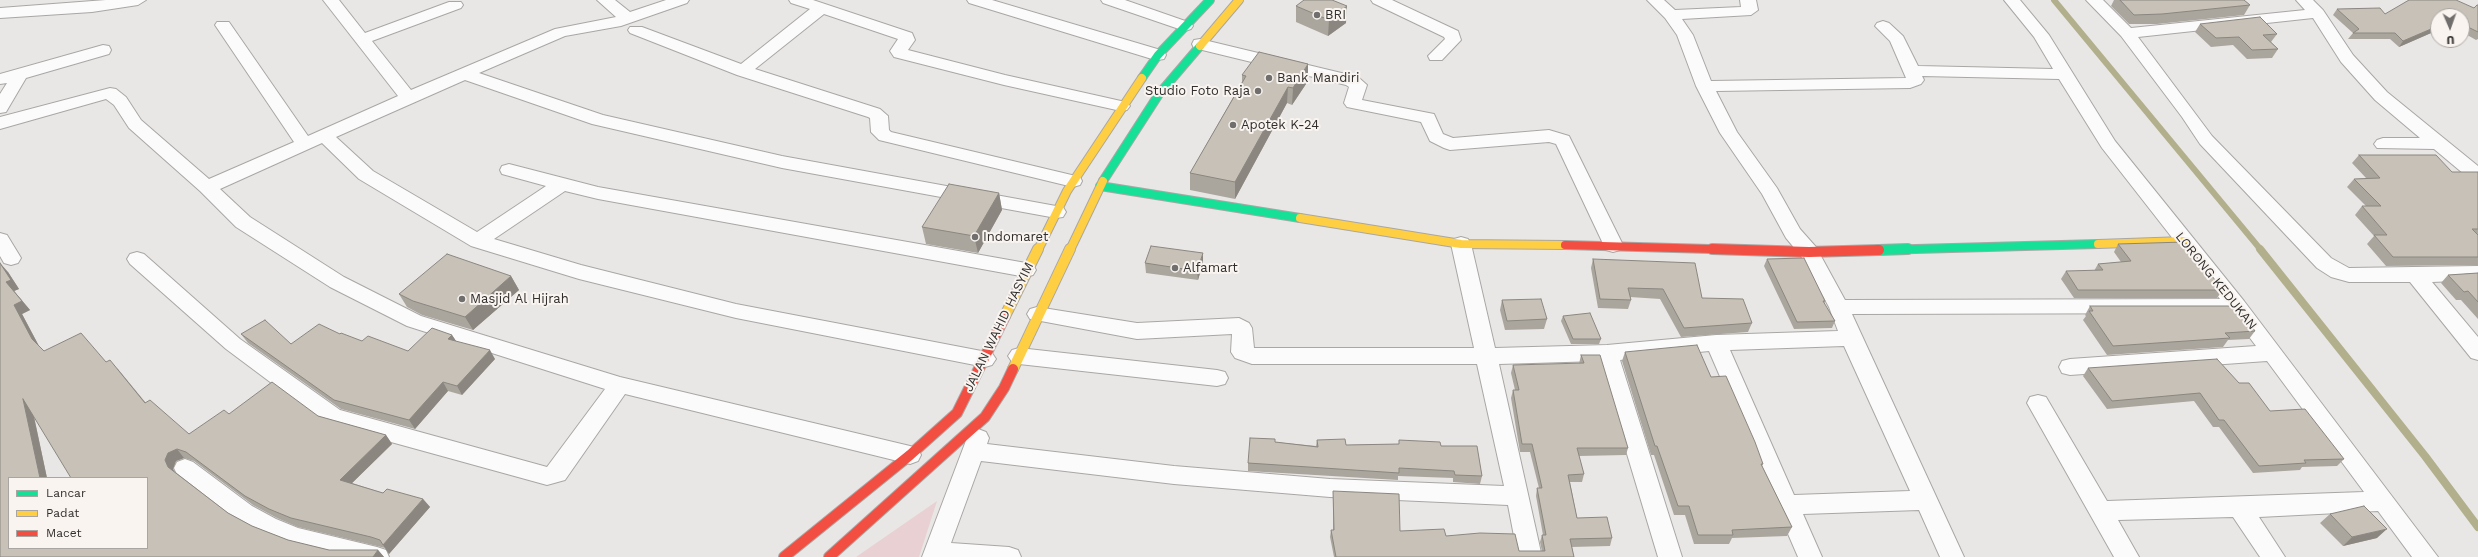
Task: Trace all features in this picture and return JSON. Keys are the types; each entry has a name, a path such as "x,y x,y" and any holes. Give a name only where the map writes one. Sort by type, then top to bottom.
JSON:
{"main road":[{"name":"JALAN WAHID HASYIM","path":"784,557 910,455 957,413 985,359 1026,270 1073,181 1121,106 1158,55 1210,0"},
{"path":"829,557 985,417 1004,388 1037,314 1100,186 1159,94 1239,0"},
{"path":"1100,186 1460,244 1613,245 1809,252 2184,241"}],"street":[{"path":"0,13 92,7 138,0"},
{"path":"331,0 346,17 361,40 408,99"},
{"path":"605,0 631,24"},
{"path":"631,24 682,0"},
{"path":"797,0 906,36 907,40 898,50 900,53 1004,80 1121,106"},
{"path":"975,0 1158,55"},
{"path":"1109,0 1185,26"},
{"path":"1379,0 1452,34 1452,40 1436,56"},
{"path":"1655,0 1671,15 1685,35 1705,86 1729,133 1770,192 1793,233 1809,252 1839,307 1850,338 1924,500 1952,557"},
{"path":"1671,15 1745,12 1750,10 1748,0"},
{"name":"LORONG KEDUKAN","path":"2012,0 2041,35 2108,144 2237,306 2426,557"},
{"path":"2094,0 2127,33 2189,114 2206,140 2324,264 2338,272 2349,275 2478,273"},
{"path":"2304,0 2317,13 2347,58 2377,91 2397,110 2478,176"},
{"path":"361,40 455,5"},
{"path":"743,71 820,8"},
{"path":"2127,33 2236,23 2317,13"},
{"path":"207,187 304,143 555,34 615,23 631,24 743,71 874,113 878,116 880,132 884,136 995,164 1073,181"},
{"path":"223,25 304,143"},
{"path":"1705,86 1910,83 1915,80 1897,39 1883,26"},
{"path":"1200,44 1352,81 1358,85 1353,103 1428,118 1436,137 1450,144 1549,136 1563,140 1613,245"},
{"path":"0,79 20,75 103,50"},
{"path":"1912,71 2066,74"},
{"path":"465,74 598,120 782,162 1056,212"},
{"path":"0,108 20,75"},
{"path":"0,123 110,93 120,101 135,124 207,187 243,222 337,282 414,321 620,385 910,455"},
{"path":"324,135 366,175 478,241 579,272 736,311 985,359"},
{"path":"2383,144 2438,143"},
{"path":"2458,160 2478,160"},
{"path":"509,170 560,185 1026,270"},
{"path":"478,241 560,185"},
{"path":"0,240 11,258"},
{"path":"1460,244 1518,496 1530,557"},
{"path":"137,259 233,344 333,417 546,476 557,473 620,385"},
{"path":"2415,275 2478,352"},
{"path":"1839,307 2237,306"},
{"path":"1037,314 1138,332 1240,326 1242,328 1242,352 1252,356 1486,356 1607,353 1716,343 1850,338"},
{"path":"1716,343 1810,557"},
{"path":"1607,353 1670,557"},
{"path":"2070,367 2272,353"},
{"path":"1019,356 1217,378"},
{"path":"2038,403 2127,557"},
{"path":"985,417 935,555 1009,557"},
{"path":"973,451 1174,475 1330,488 1518,496"},
{"path":"185,468 231,501 244,513 268,526 296,537 377,557"},
{"path":"1788,505 1924,500"},
{"path":"2100,511 2240,508 2383,501"},
{"path":"2240,508 2273,557"}],"shaded area":[{"path":"937,501 919,557 856,557"}],"building":[{"path":"1304,0 1332,0 1347,6 1329,20 1296,6"},
{"path":"2120,0 2244,0 2250,5 2162,14 2134,15"},
{"path":"2409,0 2456,0 2474,8 2478,5 2478,32 2470,28 2470,8 2430,8 2430,29 2403,41 2395,33 2353,33 2359,29 2337,9 2380,8 2385,14"},
{"path":"2260,17 2277,34 2263,35 2278,49 2252,50 2239,37 2216,38 2200,24"},
{"path":"1259,52 1308,64 1293,88 1288,87 1235,182 1190,173 1246,76 1242,75"},
{"path":"2359,155 2436,155 2452,172 2478,172 2478,229 2472,229 2478,235 2478,257 2393,257 2374,235 2387,235 2362,206 2381,206 2354,179 2380,178"},
{"path":"949,184 999,193 974,236 922,227"},
{"path":"2185,242 2223,290 2078,290 2066,271 2103,270 2098,264 2131,261 2118,244"},
{"path":"1151,246 1203,253 1197,271 1145,263"},
{"path":"447,254 511,276 465,317 413,301 399,294"},
{"path":"1804,258 1825,301 1823,301 1835,321 1797,322 1767,259"},
{"path":"1593,259 1695,263 1702,298 1743,299 1752,323 1684,328 1663,289 1628,288 1631,300 1600,299"},
{"path":"0,263 11,280 6,282 22,301 14,305 32,339 44,351 81,333 106,362 110,360 145,403 150,400 189,434 224,410 229,414 272,382 318,416 386,435 340,480 383,493 387,489 423,499 383,545 380,540 371,537 291,518 269,509 245,496 186,452 177,449 168,453 165,460 168,467 228,513 252,526 288,540 329,550 378,550 373,557 0,557","holes":["23,399 70,477 148,477 148,549 8,549 8,477 40,477"]},
{"path":"2478,273 2478,302 2468,291 2464,292 2448,275"},
{"path":"1541,299 1547,319 1507,321 1502,300"},
{"path":"2090,306 2237,306 2255,331 2225,333 2230,338 2113,346 2089,311 2093,311"},
{"path":"1590,313 1601,339 1573,339 1563,316"},
{"path":"265,320 291,344 319,324 340,334 341,333 362,341 368,336 408,351 432,328 452,335 448,339 490,350 457,386 443,382 409,420 334,400 241,334"},
{"path":"1697,345 1711,377 1726,376 1755,442 1763,464 1761,464 1792,527 1732,530 1733,535 1698,535 1689,506 1678,506 1657,446 1655,446 1625,352"},
{"path":"1581,355 1600,355 1628,448 1577,448 1584,474 1568,475 1577,518 1607,517 1612,538 1570,539 1574,557 1336,557 1331,530 1334,530 1333,491 1399,494 1400,531 1444,529 1446,536 1480,533 1515,534 1519,551 1545,551 1542,535 1546,535 1537,488 1542,488 1532,444 1522,444 1513,390 1519,390 1513,365 1584,363"},
{"path":"2217,359 2239,383 2249,383 2270,411 2305,409 2344,459 2304,460 2306,463 2259,466 2224,420 2219,420 2200,393 2112,401 2088,368"},
{"path":"1250,438 1275,439 1275,442 1318,447 1317,440 1345,439 1346,445 1399,444 1399,440 1440,442 1441,446 1477,446 1482,476 1455,475 1454,471 1399,468 1399,473 1248,463"},
{"path":"2364,506 2387,529 2352,537 2330,514"}],"waterway":[{"path":"2054,0 2261,250"},
{"path":"2260,249 2425,456 2478,527"}],"traffic: fast":[{"path":"1142,78 1158,55 1210,0"},
{"path":"1103,181 1159,94 1200,46"},
{"path":"1100,186 1300,218"},
{"path":"1879,250 2098,244"}],"traffic: slow":[{"path":"1200,46 1239,0"},
{"path":"1005,316 1067,191 1142,78"},
{"path":"1013,369 1103,181"},
{"path":"1300,218 1461,244 1565,245"},
{"path":"2098,244 2184,241"}],"traffic: jam":[{"path":"1565,245 1809,252 1879,250"},
{"path":"784,557 910,455 957,413 1005,316"},
{"path":"829,557 985,417 1004,388 1013,369"}],"place":[{"name":"BRI","path":"1317,15"},
{"name":"Bank Mandiri","path":"1269,78"},
{"name":"Studio Foto Raja","path":"1258,91"},
{"name":"Apotek K-24","path":"1233,125"},
{"name":"Indomaret","path":"975,237"},
{"name":"Alfamart","path":"1175,268"},
{"name":"Masjid Al Hijrah","path":"462,299"}]}
